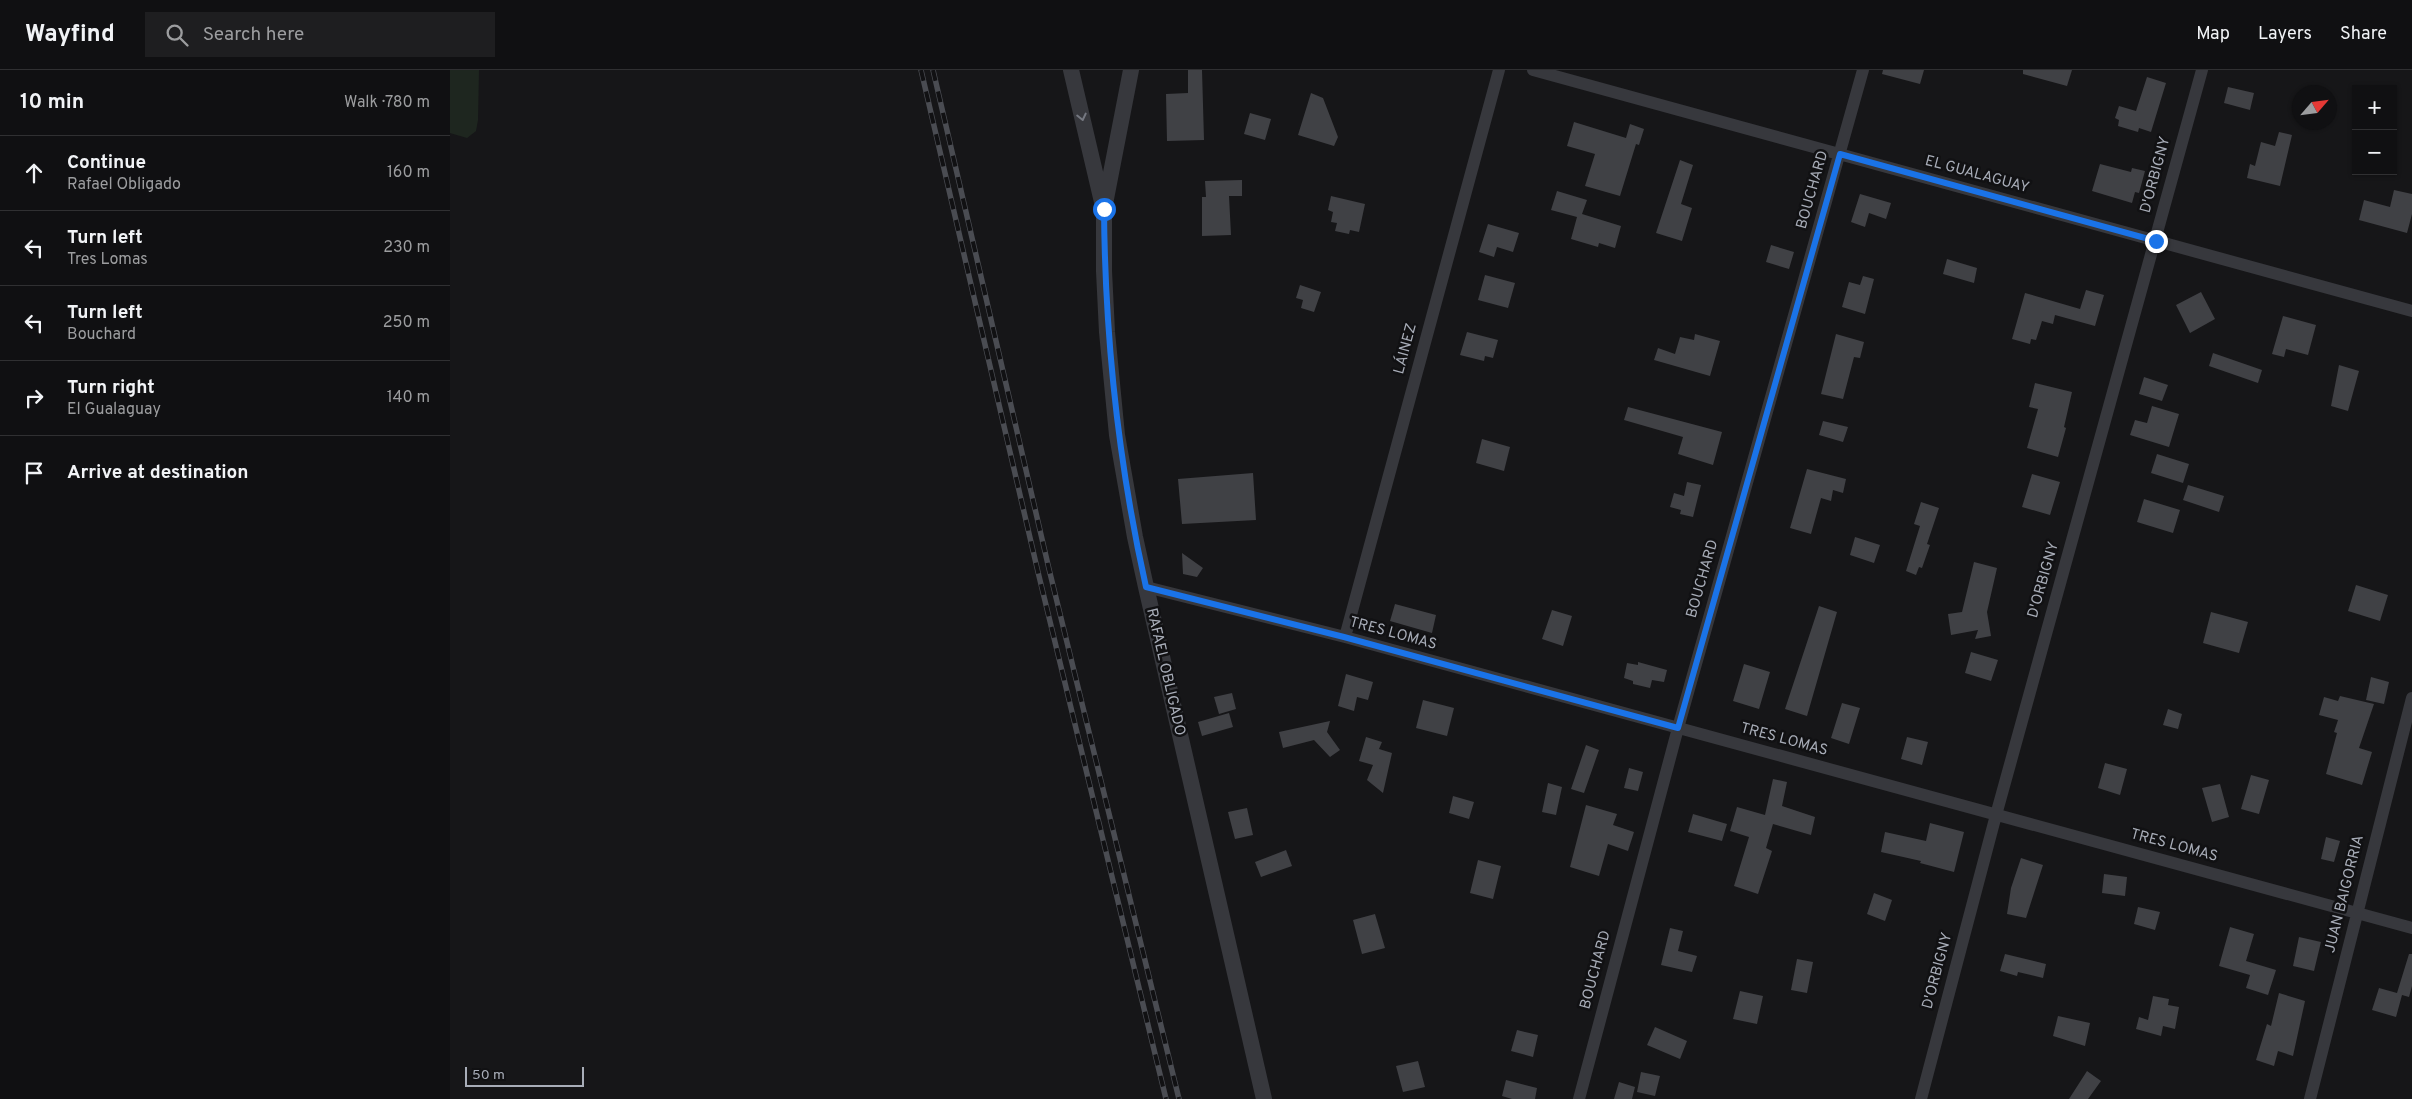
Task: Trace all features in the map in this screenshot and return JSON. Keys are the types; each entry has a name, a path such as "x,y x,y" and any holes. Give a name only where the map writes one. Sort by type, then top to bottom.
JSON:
{"street":[{"name":"RAFAEL OBLIGADO","path":"1071,70 1104,209"},
{"name":"RAFAEL OBLIGADO","path":"1131,70 1104,209 1105,280 1112,383 1125,486 1146,587 1264,1099"},
{"name":"LÁINEZ","path":"1344,637 1500,70"},
{"name":"EL GUALAGUAY","path":"1533,70 2412,311"},
{"name":"BOUCHARD","path":"1579,1099 1678,728 1863,70"},
{"name":"D'ORBIGNY","path":"1921,1099 1996,815 2202,70"},
{"name":"TRES LOMAS","path":"1146,587 1344,637 2412,928"},
{"name":"JUAN BAIGORRIA","path":"2310,1099 2412,698"}],"shaded area":[{"path":"450,70 479,70 478,120 476,131 467,138 450,133"}],"building":[{"path":"1188,70 1202,70 1204,140 1167,141 1166,94 1188,93"},
{"path":"1883,70 1924,70 1920,84 1882,74"},
{"path":"2023,70 2072,70 2067,86 2023,74"},
{"path":"2147,77 2166,83 2151,132 2139,128 2138,132 2118,126 2119,120 2115,118 2119,106 2136,111"},
{"path":"2228,87 2254,93 2250,110 2224,103"},
{"path":"1311,93 1323,98 1338,137 1334,146 1298,135"},
{"path":"1250,113 1271,119 1265,140 1244,134"},
{"path":"1574,122 1626,138 1630,124 1644,129 1639,145 1636,144 1620,196 1585,186 1595,154 1567,146"},
{"path":"2279,132 2292,135 2280,186 2247,178 2250,164 2255,166 2261,142 2275,146"},
{"path":"1680,160 1693,165 1681,204 1692,208 1682,241 1656,233"},
{"path":"2100,164 2131,172 2132,168 2145,171 2139,193 2135,192 2132,203 2092,191"},
{"path":"1242,180 1242,196 1229,196 1231,235 1202,236 1202,197 1206,197 1205,181"},
{"path":"2394,190 2412,194 2412,214 2407,233 2359,220 2364,200 2390,207"},
{"path":"1557,191 1587,200 1582,214 1621,226 1615,248 1599,243 1598,247 1571,239 1577,217 1551,210"},
{"path":"1860,194 1891,203 1886,219 1869,213 1865,227 1851,222"},
{"path":"1331,196 1365,204 1359,232 1350,230 1349,234 1335,231 1337,223 1331,222 1333,212 1328,210"},
{"path":"1488,224 1519,233 1513,252 1497,247 1494,257 1479,252"},
{"path":"1771,245 1794,252 1789,269 1766,262"},
{"path":"1947,259 1977,268 1974,283 1943,274"},
{"path":"1485,275 1515,283 1508,308 1478,300"},
{"path":"1863,276 1874,279 1865,314 1842,307 1849,282 1860,285"},
{"path":"1300,285 1321,292 1314,312 1301,308 1303,300 1296,298"},
{"path":"2086,290 2104,295 2095,326 2055,315 2053,324 2042,321 2036,340 2031,339 2030,344 2012,339 2025,293 2080,309"},
{"path":"2201,292 2215,319 2190,333 2176,305"},
{"path":"2283,316 2316,325 2308,355 2286,349 2284,357 2272,354"},
{"path":"1467,332 1498,340 1493,358 1485,356 1484,361 1460,355"},
{"path":"1695,334 1720,341 1710,376 1654,360 1658,348 1675,354 1680,337 1694,340"},
{"path":"1836,334 1864,342 1860,358 1854,357 1843,399 1821,394"},
{"path":"2213,353 2262,370 2258,383 2209,366"},
{"path":"2339,365 2359,371 2348,411 2331,406"},
{"path":"2144,377 2168,385 2162,401 2139,394"},
{"path":"2035,383 2072,392 2064,427 2066,428 2058,457 2027,448 2038,409 2029,407"},
{"path":"2152,406 2179,414 2169,447 2130,435 2135,420 2147,423"},
{"path":"1628,407 1722,432 1713,465 1678,454 1683,437 1624,420"},
{"path":"1823,421 1848,427 1843,442 1819,435"},
{"path":"1482,439 1510,447 1504,471 1476,463"},
{"path":"2157,454 2189,464 2183,483 2151,473"},
{"path":"1807,469 1846,479 1843,493 1833,490 1831,501 1821,498 1811,534 1790,528"},
{"path":"1253,473 1256,520 1182,524 1178,479"},
{"path":"2032,474 2060,482 2050,515 2022,507"},
{"path":"1687,482 1701,485 1693,517 1680,514 1681,510 1670,507 1674,493 1684,496"},
{"path":"2188,485 2224,496 2219,512 2183,500"},
{"path":"2144,499 2180,510 2173,533 2137,522"},
{"path":"1921,502 1939,508 1927,544 1930,545 1922,568 1919,567 1916,575 1906,571 1920,526 1914,524"},
{"path":"1855,537 1880,545 1874,563 1850,555"},
{"path":"1182,553 1203,568 1197,577 1183,574"},
{"path":"1974,562 1997,568 1987,612 1991,636 1975,639 1978,630 1951,635 1948,614 1962,612"},
{"path":"2356,585 2388,595 2380,621 2348,611"},
{"path":"1395,604 1436,615 1432,633 1390,621"},
{"path":"1819,606 1837,612 1807,716 1785,709"},
{"path":"1552,610 1572,616 1563,646 1542,639"},
{"path":"2211,612 2248,622 2239,653 2203,643"},
{"path":"1971,652 1998,660 1991,681 1965,673"},
{"path":"1638,662 1667,670 1664,682 1652,680 1650,688 1633,684 1633,681 1624,678 1627,663 1638,665"},
{"path":"1744,664 1770,672 1759,709 1733,701"},
{"path":"1346,674 1373,682 1368,700 1357,697 1354,711 1338,706"},
{"path":"2371,677 2389,682 2384,704 2366,700"},
{"path":"1232,693 1236,709 1219,714 1214,697"},
{"path":"2340,696 2374,704 2359,748 2372,752 2362,785 2326,774 2337,733 2334,732 2338,720 2319,715 2324,697 2338,701"},
{"path":"1423,700 1454,708 1447,736 1416,728"},
{"path":"1842,703 1860,708 1849,744 1831,738"},
{"path":"2168,709 2182,714 2178,729 2163,725"},
{"path":"1229,713 1233,727 1202,736 1198,722"},
{"path":"1330,721 1327,732 1340,750 1330,757 1314,740 1283,748 1279,732"},
{"path":"1366,737 1382,742 1379,749 1392,753 1383,793 1367,780 1373,765 1359,761"},
{"path":"1907,737 1928,742 1922,765 1901,759"},
{"path":"1586,745 1599,750 1584,793 1571,789"},
{"path":"2105,763 2127,769 2120,795 2098,788"},
{"path":"1629,768 1643,772 1638,791 1624,788"},
{"path":"2251,775 2269,780 2259,814 2241,809"},
{"path":"1773,779 1787,782 1782,806 1815,817 1811,835 1773,824 1766,848 1772,851 1758,894 1734,886 1749,837 1730,831 1737,807 1765,815"},
{"path":"1548,783 1562,787 1556,815 1542,812"},
{"path":"2220,784 2229,817 2212,822 2202,788"},
{"path":"1453,796 1474,802 1469,819 1449,813"},
{"path":"1586,805 1617,814 1613,825 1634,832 1628,851 1608,844 1599,876 1570,867"},
{"path":"1247,808 1253,835 1235,839 1228,812"},
{"path":"1693,814 1727,824 1722,841 1688,832"},
{"path":"1930,823 1964,832 1954,872 1920,863 1921,861 1881,852 1885,832 1926,841"},
{"path":"2326,837 2340,841 2334,862 2321,859"},
{"path":"1286,850 1292,866 1261,877 1255,862"},
{"path":"2021,858 2043,865 2026,918 2007,914 2011,888"},
{"path":"1478,860 1501,866 1493,899 1470,893"},
{"path":"2104,874 2127,877 2125,896 2102,893"},
{"path":"1874,893 1892,900 1885,921 1867,914"},
{"path":"2138,907 2160,912 2155,930 2134,924"},
{"path":"1375,914 1385,948 1362,954 1353,920"},
{"path":"2230,927 2254,934 2246,961 2276,970 2268,995 2246,988 2250,975 2219,966"},
{"path":"1670,928 1683,931 1678,951 1697,956 1692,972 1661,965"},
{"path":"2299,937 2321,942 2314,971 2293,966"},
{"path":"2005,954 2046,964 2043,978 2018,972 2017,976 2000,971"},
{"path":"2409,954 2412,954 2412,986 2409,997 2402,995 2396,1017 2372,1010 2379,988 2397,993"},
{"path":"1797,959 1813,962 1807,993 1791,990"},
{"path":"1740,991 1763,996 1757,1024 1733,1019"},
{"path":"2279,993 2305,1001 2293,1056 2278,1051 2274,1066 2256,1060 2267,1024 2271,1026"},
{"path":"2153,996 2169,999 2168,1005 2179,1007 2175,1029 2163,1026 2161,1036 2136,1029 2139,1017 2148,1020"},
{"path":"2058,1016 2090,1023 2085,1046 2053,1036"},
{"path":"1655,1027 1687,1041 1680,1059 1647,1045"},
{"path":"1517,1030 1538,1035 1533,1057 1511,1051"},
{"path":"1418,1061 1425,1087 1403,1092 1396,1066"},
{"path":"2087,1071 2101,1081 2088,1099 2069,1099"},
{"path":"1641,1072 1660,1076 1655,1096 1637,1092"},
{"path":"1506,1080 1537,1088 1535,1099 1512,1099 1502,1096"},
{"path":"1619,1082 1635,1087 1632,1099 1614,1099"}],"railway":[{"path":"921,70 1038,572 1166,1099"},
{"path":"933,70 1049,569 1179,1099"}],"route":[{"path":"1104,209 1104,271 1112,383 1125,486 1134,537 1146,587 1344,637 1678,728 1840,154 2156,241"}]}
